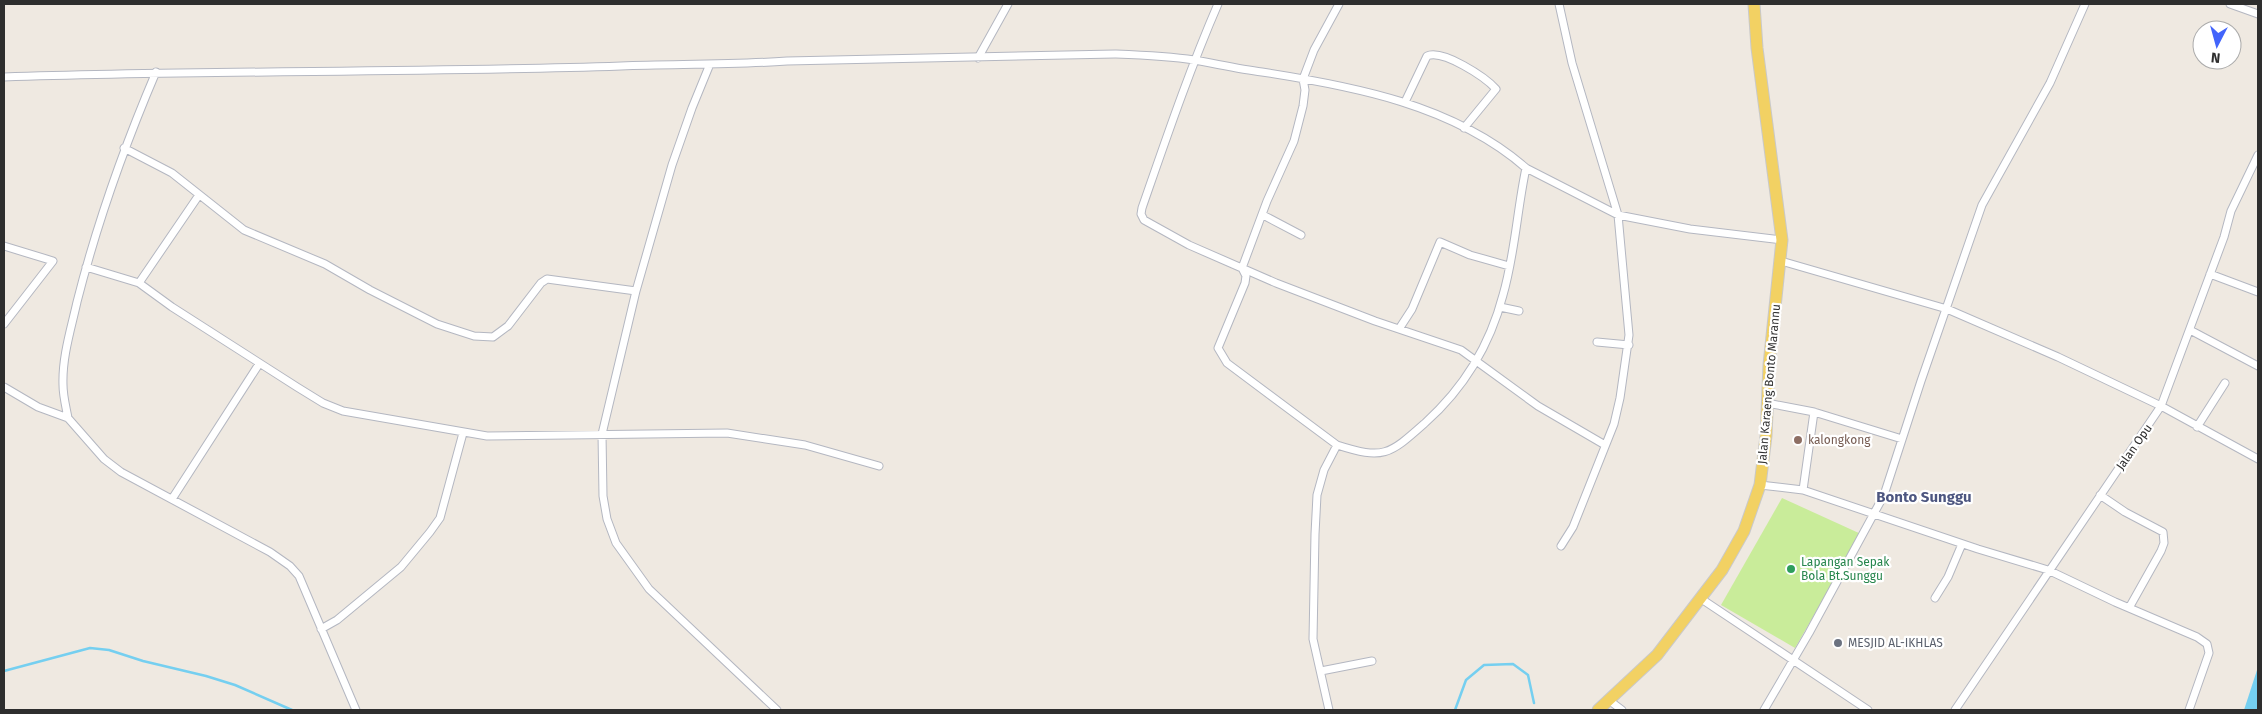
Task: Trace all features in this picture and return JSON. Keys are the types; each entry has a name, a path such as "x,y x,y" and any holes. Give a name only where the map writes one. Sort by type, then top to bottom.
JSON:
{"main road":[{"name":"Jalan Karaeng Bonto Marannu","path":"1598,710 1657,655 1722,570 1738,542 1754,505 1760,485 1767,403 1768,365 1782,240 1757,48 1754,4"}],"street":[{"path":"978,58 1008,4"},
{"path":"1218,4 1194,60 1142,208 1142,218 1189,245 1242,268 1399,329 1461,350 1538,406 1605,445"},
{"path":"1339,4 1320,37 1303,79 1305,90 1303,106 1294,142 1242,268 1246,276 1245,282 1220,342 1219,351 1228,362 1337,445 1369,455 1390,450 1405,441 1446,403 1478,361 1500,307 1526,168"},
{"path":"1559,4 1572,63 1618,214 1628,310 1628,345 1623,368 1620,398 1605,445 1573,526 1561,546"},
{"path":"1764,710 1884,495 1982,205 2050,83 2085,4"},
{"path":"2230,4 2258,14"},
{"path":"4,77 156,72 438,70 1115,54 1194,60 1365,90 1406,102 1464,128 1516,159 1526,168 1618,214 1690,228 1782,240"},
{"path":"1406,102 1427,56 1434,54 1457,62 1471,69 1496,89 1464,128"},
{"path":"710,64 672,164 636,291 602,434 605,508 611,533 624,556 649,589 778,710"},
{"path":"68,418 63,383 64,368 67,346 86,267 124,148 156,72"},
{"path":"124,148 172,173 244,230 325,264 370,290 437,324 474,336 493,337 508,326 541,282 547,279 636,291"},
{"name":"Jalan Opu","path":"1955,710 2048,570 2161,406 2190,330 2231,211 2258,155"},
{"path":"140,282 199,195"},
{"path":"1263,215 1300,236"},
{"path":"1399,329 1412,309 1440,242 1470,255 1509,266"},
{"path":"4,246 53,261 4,324"},
{"path":"1780,261 1947,309 2058,356 2161,406 2197,428 2258,459"},
{"path":"86,267 140,282 172,307 259,364 332,407 463,433 515,436 727,433 805,446 879,466"},
{"path":"2210,274 2258,292"},
{"path":"1500,307 1519,311"},
{"path":"2190,330 2258,366"},
{"path":"1597,342 1628,345"},
{"path":"172,499 259,364"},
{"path":"2197,428 2225,382"},
{"path":"4,387 38,407 68,418 109,463 121,472 270,552 290,566 299,576 356,710"},
{"path":"1767,403 1814,412 1902,439"},
{"path":"1803,490 1814,412"},
{"path":"321,629 338,620 401,567 430,532 440,518 463,433"},
{"path":"1329,710 1313,639 1317,495 1324,470 1337,445"},
{"path":"1760,485 1803,490 1962,544 2048,570 2197,637 2207,644 2208,653 2189,710"},
{"path":"2100,495 2125,512 2163,532 2164,543 2161,551 2129,608"},
{"path":"1935,598 1948,577 1962,544"},
{"path":"1700,598 1868,710"},
{"path":"1320,671 1372,661"},
{"path":"1610,700 1622,710"}],"green space":[{"name":"Lapangan Sepak Bola Bt.Sunggu","path":"1782,498 1861,534 1795,648 1721,605"}],"water":[{"path":"2258,667 2258,710 2244,710"}],"waterway":[{"path":"4,671 90,648 109,650 235,685 292,710"},
{"path":"1455,710 1466,680 1484,665 1513,664 1528,675 1534,703"}],"place":[{"name":"kalongkong","path":"1798,440"},
{"name":"Lapangan Sepak Bola Bt.Sunggu","path":"1791,569"},
{"name":"MESJID AL-IKHLAS","path":"1838,643"}],"district":[{"name":"Bonto Sunggu","path":"1924,497"}]}
